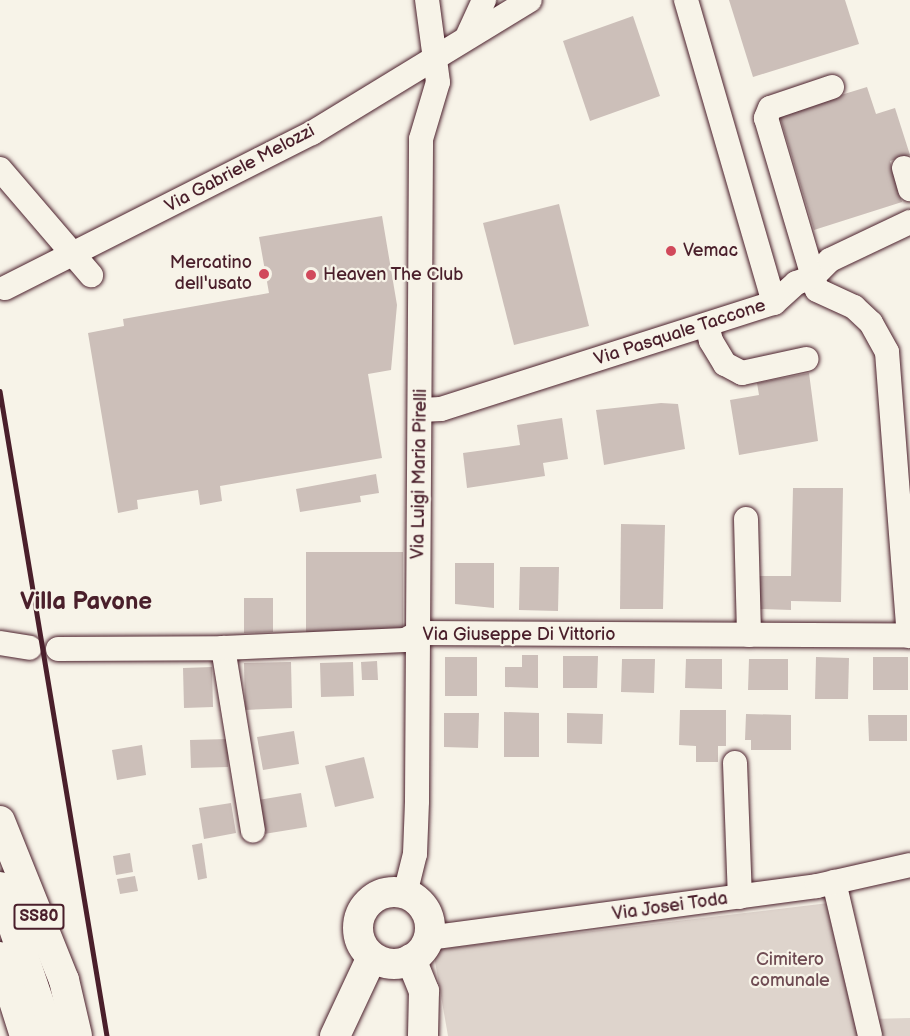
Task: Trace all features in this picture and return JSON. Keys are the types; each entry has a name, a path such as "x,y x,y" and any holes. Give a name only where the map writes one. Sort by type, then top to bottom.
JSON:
{"main road":[{"name":"SS80","path":"0,821 54,954 74,1025"},
{"name":"SS80","path":"0,887 50,1036"},
{"path":"420,949 387,964 372,957 360,939 362,912 377,897 405,894 423,908 420,949 426,1032"},
{"path":"0,957 25,1036"},
{"path":"335,1036 372,957"}],"street":[{"name":"Via Luigi Maria Pirelli","path":"405,894 415,854 421,410 421,139 438,82 427,0"},
{"path":"467,37 484,0"},
{"name":"Via Gabriele Melozzi","path":"4,288 75,255 312,133 433,55 530,0"},
{"name":"Via Pasquale Taccone","path":"421,410 441,409 774,303 686,0"},
{"path":"832,87 770,108 766,118 817,290 854,307 871,323 887,352 909,636"},
{"path":"0,169 91,275"},
{"path":"774,303 796,283 813,278 830,260 910,222"},
{"path":"707,325 725,364 742,372 806,358"},
{"path":"746,519 749,635"},
{"name":"Via Giuseppe Di Vittorio","path":"58,649 223,648 405,640 418,633 909,636"},
{"path":"0,643 30,648"},
{"path":"223,648 253,831"},
{"path":"735,763 740,897"},
{"name":"Via Josei Toda","path":"420,949 834,882 910,865"},
{"path":"834,882 870,1036"}],"green space":[{"name":"Cimitero comunale","path":"837,902 869,1019 910,1018 910,1036 448,1036 433,950"}],"building":[{"path":"729,0 845,0 859,44 753,77"},
{"path":"633,16 660,96 590,121 563,41"},
{"path":"867,87 876,114 895,108 910,155 890,161 902,202 814,230 779,114"},
{"path":"559,204 589,326 514,345 483,223"},
{"path":"382,216 397,305 391,370 368,374 382,458 220,486 222,501 200,505 198,490 137,500 138,509 118,513 88,333 124,326 123,319 269,293 259,237"},
{"path":"809,373 818,441 739,455 730,400 759,395 757,383"},
{"path":"661,403 678,404 685,449 604,465 596,410"},
{"path":"562,418 568,459 543,463 545,476 467,488 463,453 520,445 517,425"},
{"path":"376,474 379,493 360,496 361,502 300,512 296,489"},
{"path":"793,488 843,488 841,602 791,601 791,610 758,609 758,576 791,576"},
{"path":"621,524 665,525 663,609 620,609"},
{"path":"306,552 403,552 403,633 306,634"},
{"path":"455,563 494,563 494,608 455,604"},
{"path":"520,567 559,567 558,611 519,610"},
{"path":"244,598 273,598 273,632 244,633"},
{"path":"522,655 538,655 538,688 505,687 505,667 522,667"},
{"path":"563,656 598,656 597,688 563,688"},
{"path":"445,657 477,657 477,696 445,696"},
{"path":"816,657 849,658 848,699 815,699"},
{"path":"873,657 908,657 908,690 873,690"},
{"path":"622,659 655,659 654,693 621,692"},
{"path":"686,659 722,659 722,689 685,688"},
{"path":"749,659 788,659 788,690 748,690"},
{"path":"377,661 378,680 362,680 361,662"},
{"path":"291,662 292,708 245,710 244,663"},
{"path":"353,662 354,696 321,697 320,663"},
{"path":"212,667 213,707 184,708 183,668"},
{"path":"680,710 726,710 726,746 718,746 718,762 696,762 696,746 679,745"},
{"path":"504,712 539,713 539,757 504,757"},
{"path":"444,713 479,713 478,748 444,747"},
{"path":"567,713 603,714 602,744 567,743"},
{"path":"746,714 791,715 791,750 751,750 751,740 745,740"},
{"path":"868,715 907,715 907,741 869,741"},
{"path":"294,731 299,764 263,770 257,737"},
{"path":"228,739 228,767 191,768 190,740"},
{"path":"142,745 146,775 117,780 112,750"},
{"path":"364,757 374,798 335,807 325,766"},
{"path":"301,793 307,827 264,834 258,800"},
{"path":"231,803 236,833 204,839 199,808"},
{"path":"202,843 207,878 198,880 192,845"},
{"path":"130,853 133,872 116,875 113,856"},
{"path":"135,876 138,891 120,894 117,879"}],"railway":[{"path":"0,391 107,1036"}],"place":[{"name":"Vemac","path":"671,251"},
{"name":"Mercatino dell'usato","path":"264,274"},
{"name":"Heaven The Club","path":"311,275"}],"district":[{"name":"Villa Pavone","path":"86,602"}]}
